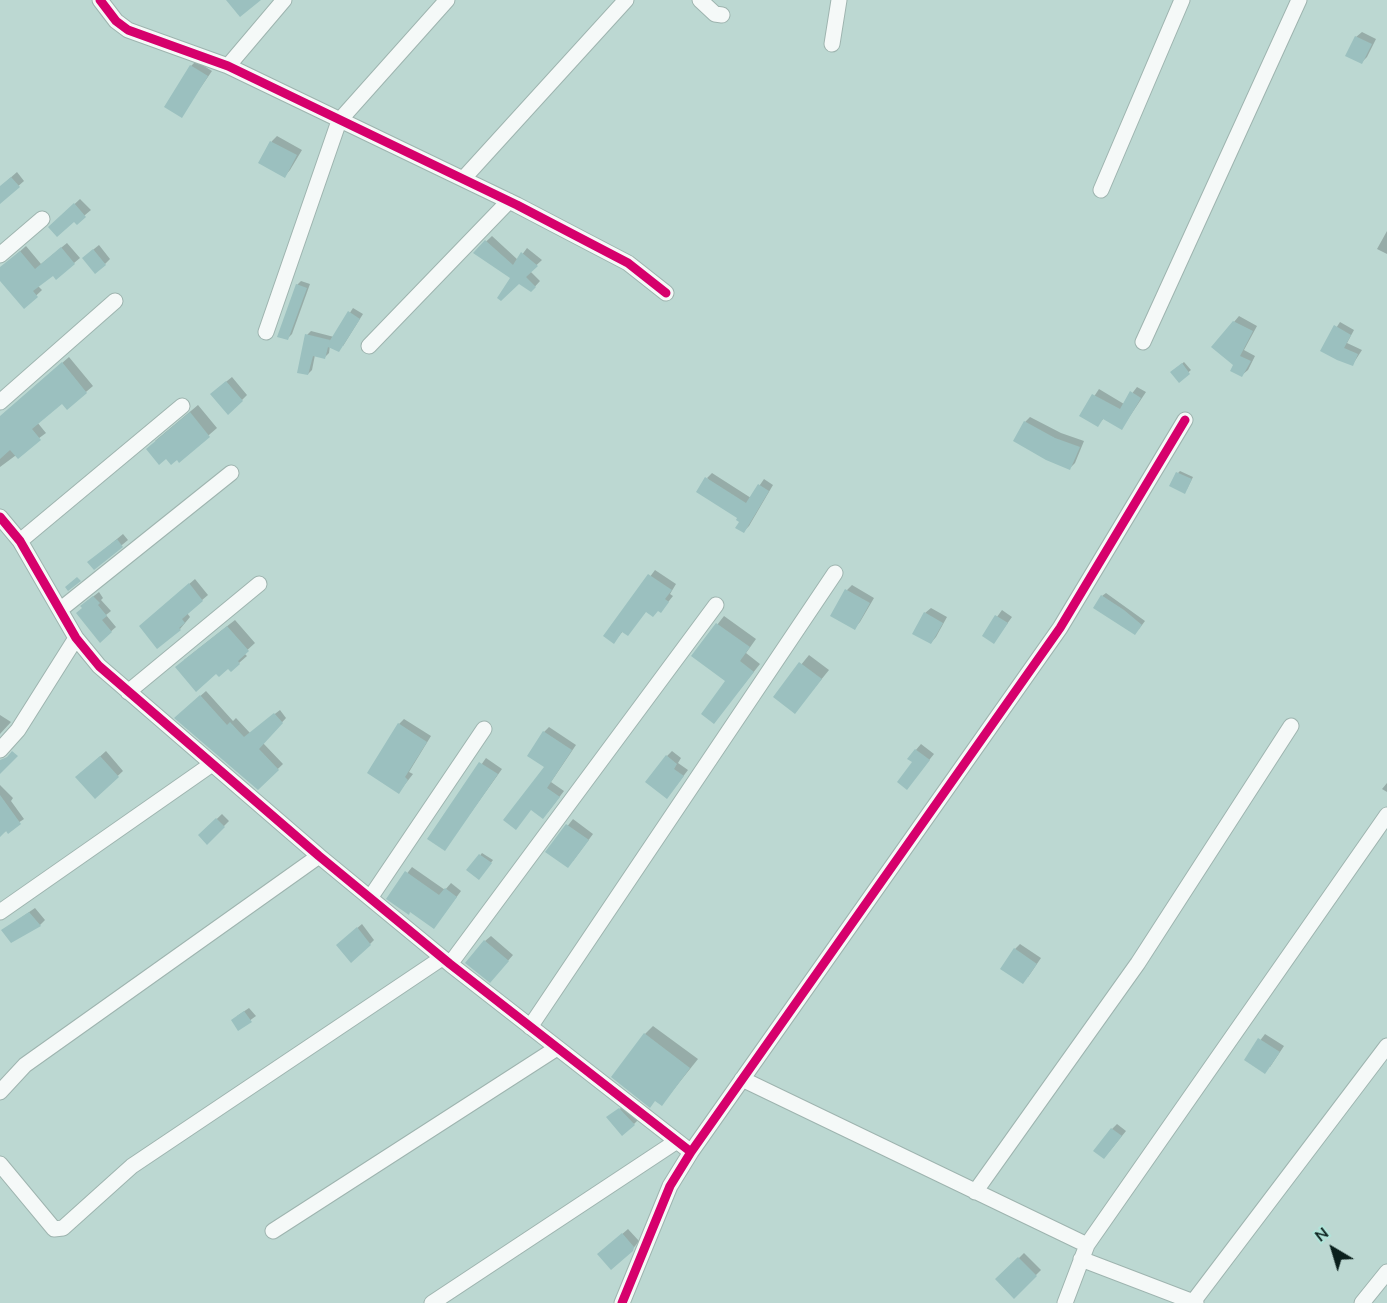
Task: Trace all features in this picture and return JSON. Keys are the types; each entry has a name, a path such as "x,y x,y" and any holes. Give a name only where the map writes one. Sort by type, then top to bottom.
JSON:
{"street":[{"path":"100,0 116,21 128,30 228,66 509,201 628,263 666,293"},
{"path":"228,66 284,0"},
{"path":"266,332 339,121 447,0"},
{"path":"463,179 626,0"},
{"path":"700,0 715,14 724,8"},
{"path":"832,44 839,0"},
{"path":"1101,190 1182,0"},
{"path":"1143,342 1299,0"},
{"path":"369,346 509,201"},
{"path":"0,255 42,219"},
{"path":"0,402 115,301"},
{"path":"20,541 182,406"},
{"path":"622,1303 670,1186 691,1152 1060,628 1185,420"},
{"path":"61,609 231,473"},
{"path":"0,517 20,541 76,638 99,666 319,856 446,961 691,1152"},
{"path":"530,1027 835,573"},
{"path":"128,692 259,584"},
{"path":"0,1164 54,1229 63,1228 132,1166 446,961 716,605"},
{"path":"0,750 18,730 76,638"},
{"path":"975,1192 1138,963 1291,726"},
{"path":"370,898 484,729"},
{"path":"0,912 212,764"},
{"path":"1065,1303 1084,1252 1387,815"},
{"path":"0,1092 25,1065 319,856"},
{"path":"742,1079 975,1192 1084,1252 1195,1302 1387,1046"},
{"path":"273,1231 557,1048"},
{"path":"432,1303 677,1141"},
{"path":"1362,1303 1387,1272"}],"building":[{"path":"226,0 261,0 240,17"},
{"path":"1355,36 1372,44 1362,64 1345,56"},
{"path":"190,65 208,76 182,118 164,107"},
{"path":"270,141 297,155 285,178 258,163"},
{"path":"11,177 20,187 0,204 0,186"},
{"path":"74,203 86,217 77,225 74,222 57,237 48,227"},
{"path":"485,240 513,265 521,252 538,266 526,277 536,287 531,292 519,284 501,301 497,298 510,278 473,253"},
{"path":"61,247 75,264 56,280 53,276 33,291 38,297 24,309 0,281 0,267 20,251 35,269"},
{"path":"93,249 106,265 95,274 82,258"},
{"path":"296,284 307,288 288,340 277,337"},
{"path":"348,311 360,319 339,352 328,347 325,359 313,356 308,375 297,373 305,334 330,340 329,342"},
{"path":"1233,321 1253,331 1240,356 1251,361 1242,377 1230,371 1233,365 1211,347"},
{"path":"1334,325 1351,335 1344,348 1358,354 1353,366 1320,351"},
{"path":"62,362 87,393 67,410 62,404 32,429 41,440 18,459 10,450 0,459 0,416"},
{"path":"1182,363 1190,374 1179,383 1170,372"},
{"path":"226,381 243,401 228,415 210,394"},
{"path":"1130,391 1141,398 1122,430 1103,419 1098,427 1079,416 1092,394 1120,409"},
{"path":"190,412 210,437 179,463 177,460 171,465 166,459 159,465 146,449"},
{"path":"1024,421 1055,438 1080,447 1070,470 1046,460 1013,441"},
{"path":"1176,472 1192,479 1185,494 1169,486"},
{"path":"705,477 746,503 758,484 769,491 744,533 735,528 739,522 737,518 696,492"},
{"path":"117,539 123,547 94,570 87,562"},
{"path":"648,574 672,590 665,599 669,602 661,613 658,611 653,617 646,612 628,636 622,632 614,644 603,636"},
{"path":"77,577 81,581 68,591 65,587"},
{"path":"189,583 203,601 182,619 185,623 179,628 181,630 157,649 139,626"},
{"path":"845,589 870,603 855,630 830,616"},
{"path":"1101,595 1142,625 1135,635 1093,608"},
{"path":"93,596 107,616 102,620 112,632 100,643 76,613 82,608 80,606"},
{"path":"924,612 943,623 931,644 912,634"},
{"path":"995,615 1008,623 994,644 982,636"},
{"path":"716,623 750,647 740,661 754,672 714,724 701,714 725,681 691,656"},
{"path":"227,626 249,651 238,661 240,664 231,672 228,669 219,677 216,674 196,692 175,667"},
{"path":"799,662 822,679 795,714 773,697"},
{"path":"200,695 227,725 230,722 244,737 274,713 283,723 259,749 279,770 258,790 174,718"},
{"path":"398,723 427,742 405,777 408,780 399,794 367,773"},
{"path":"543,731 572,750 547,788 560,797 543,819 531,810 516,830 503,820 544,767 527,756"},
{"path":"915,749 930,760 907,790 897,782 912,762 907,759"},
{"path":"12,751 18,756 0,774 0,760"},
{"path":"666,755 677,764 674,769 684,776 667,799 645,782"},
{"path":"100,756 119,777 95,799 75,777"},
{"path":"479,762 498,774 445,851 427,839"},
{"path":"0,795 21,824 8,834 6,831 0,837"},
{"path":"216,818 225,827 207,845 198,835"},
{"path":"566,824 589,840 568,868 545,852"},
{"path":"479,854 492,863 479,880 466,870"},
{"path":"405,871 439,895 445,888 457,897 434,929 386,899"},
{"path":"29,912 41,926 11,943 1,930"},
{"path":"357,927 371,945 351,963 336,945"},
{"path":"484,940 509,961 490,983 465,963"},
{"path":"1014,948 1037,964 1023,984 1000,969"},
{"path":"244,1011 252,1022 238,1031 231,1020"},
{"path":"644,1033 690,1068 662,1106 655,1101 650,1108 611,1077"},
{"path":"1258,1038 1280,1052 1265,1074 1244,1060"},
{"path":"619,1108 635,1125 622,1136 606,1117"},
{"path":"1111,1128 1122,1136 1104,1159 1093,1151"},
{"path":"622,1233 634,1247 633,1251 611,1270 597,1254"},
{"path":"1018,1257 1037,1276 1014,1299 995,1279"}],"cycle path":[{"path":"100,0 116,21 128,30 228,66 517,205 628,263 666,293"},
{"path":"622,1303 670,1186 691,1152 1060,628 1185,420"},
{"path":"0,517 20,541 76,638 99,666 319,856 450,964 691,1152"}]}
